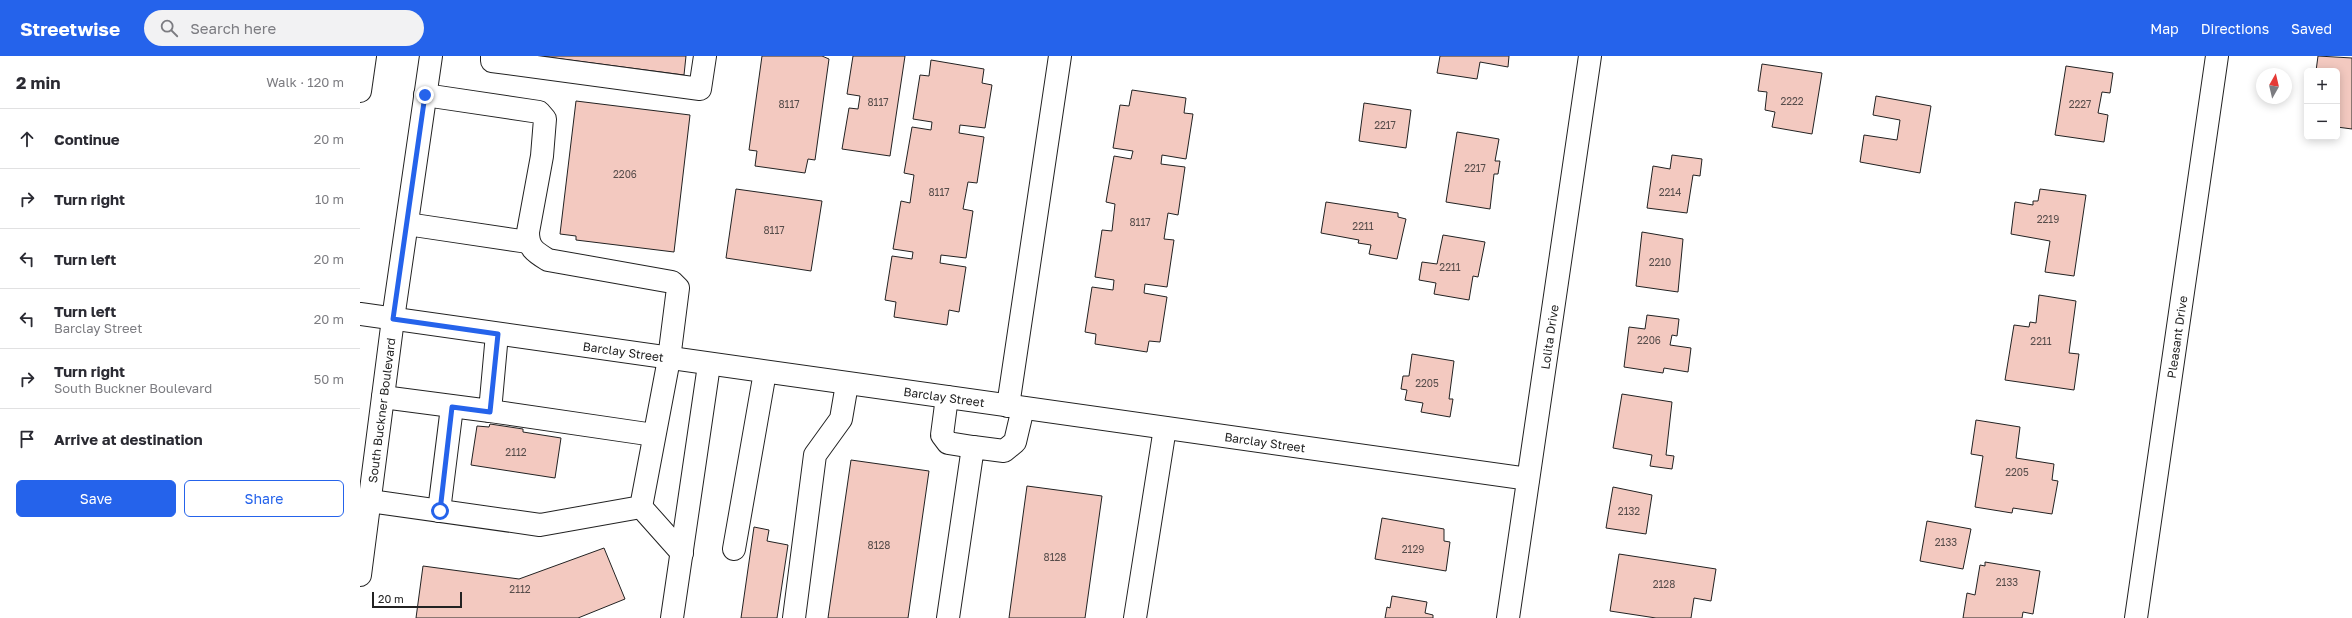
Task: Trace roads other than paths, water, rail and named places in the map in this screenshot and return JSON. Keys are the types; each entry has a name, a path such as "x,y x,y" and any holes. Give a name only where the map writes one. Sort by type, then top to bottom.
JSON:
{"street":[{"path":"360,91 365,56"},
{"name":"South Buckner Boulevard","path":"360,575 393,319 431,56"},
{"path":"492,56 492,61 700,89 704,56"},
{"path":"947,397 942,435 948,443 1004,451 1015,442 1015,407 1060,56"},
{"name":"Lolita Drive","path":"1508,618 1590,56"},
{"name":"Pleasant Drive","path":"2136,618 2217,56"},
{"path":"425,95 539,112 545,119 528,242 534,252 548,260 672,282 678,288 678,300 669,359 641,507"},
{"path":"407,224 528,242"},
{"name":"Barclay Street","path":"360,314 709,365 1528,479"},
{"path":"490,412 498,334"},
{"path":"672,618 709,365"},
{"path":"734,549 765,372"},
{"path":"794,618 815,455 841,419 847,384"},
{"path":"383,397 654,435"},
{"path":"440,511 452,407"},
{"path":"1135,618 1165,428"},
{"path":"948,618 973,447"},
{"path":"370,501 540,525 641,507"},
{"path":"641,507 682,553"}]}
